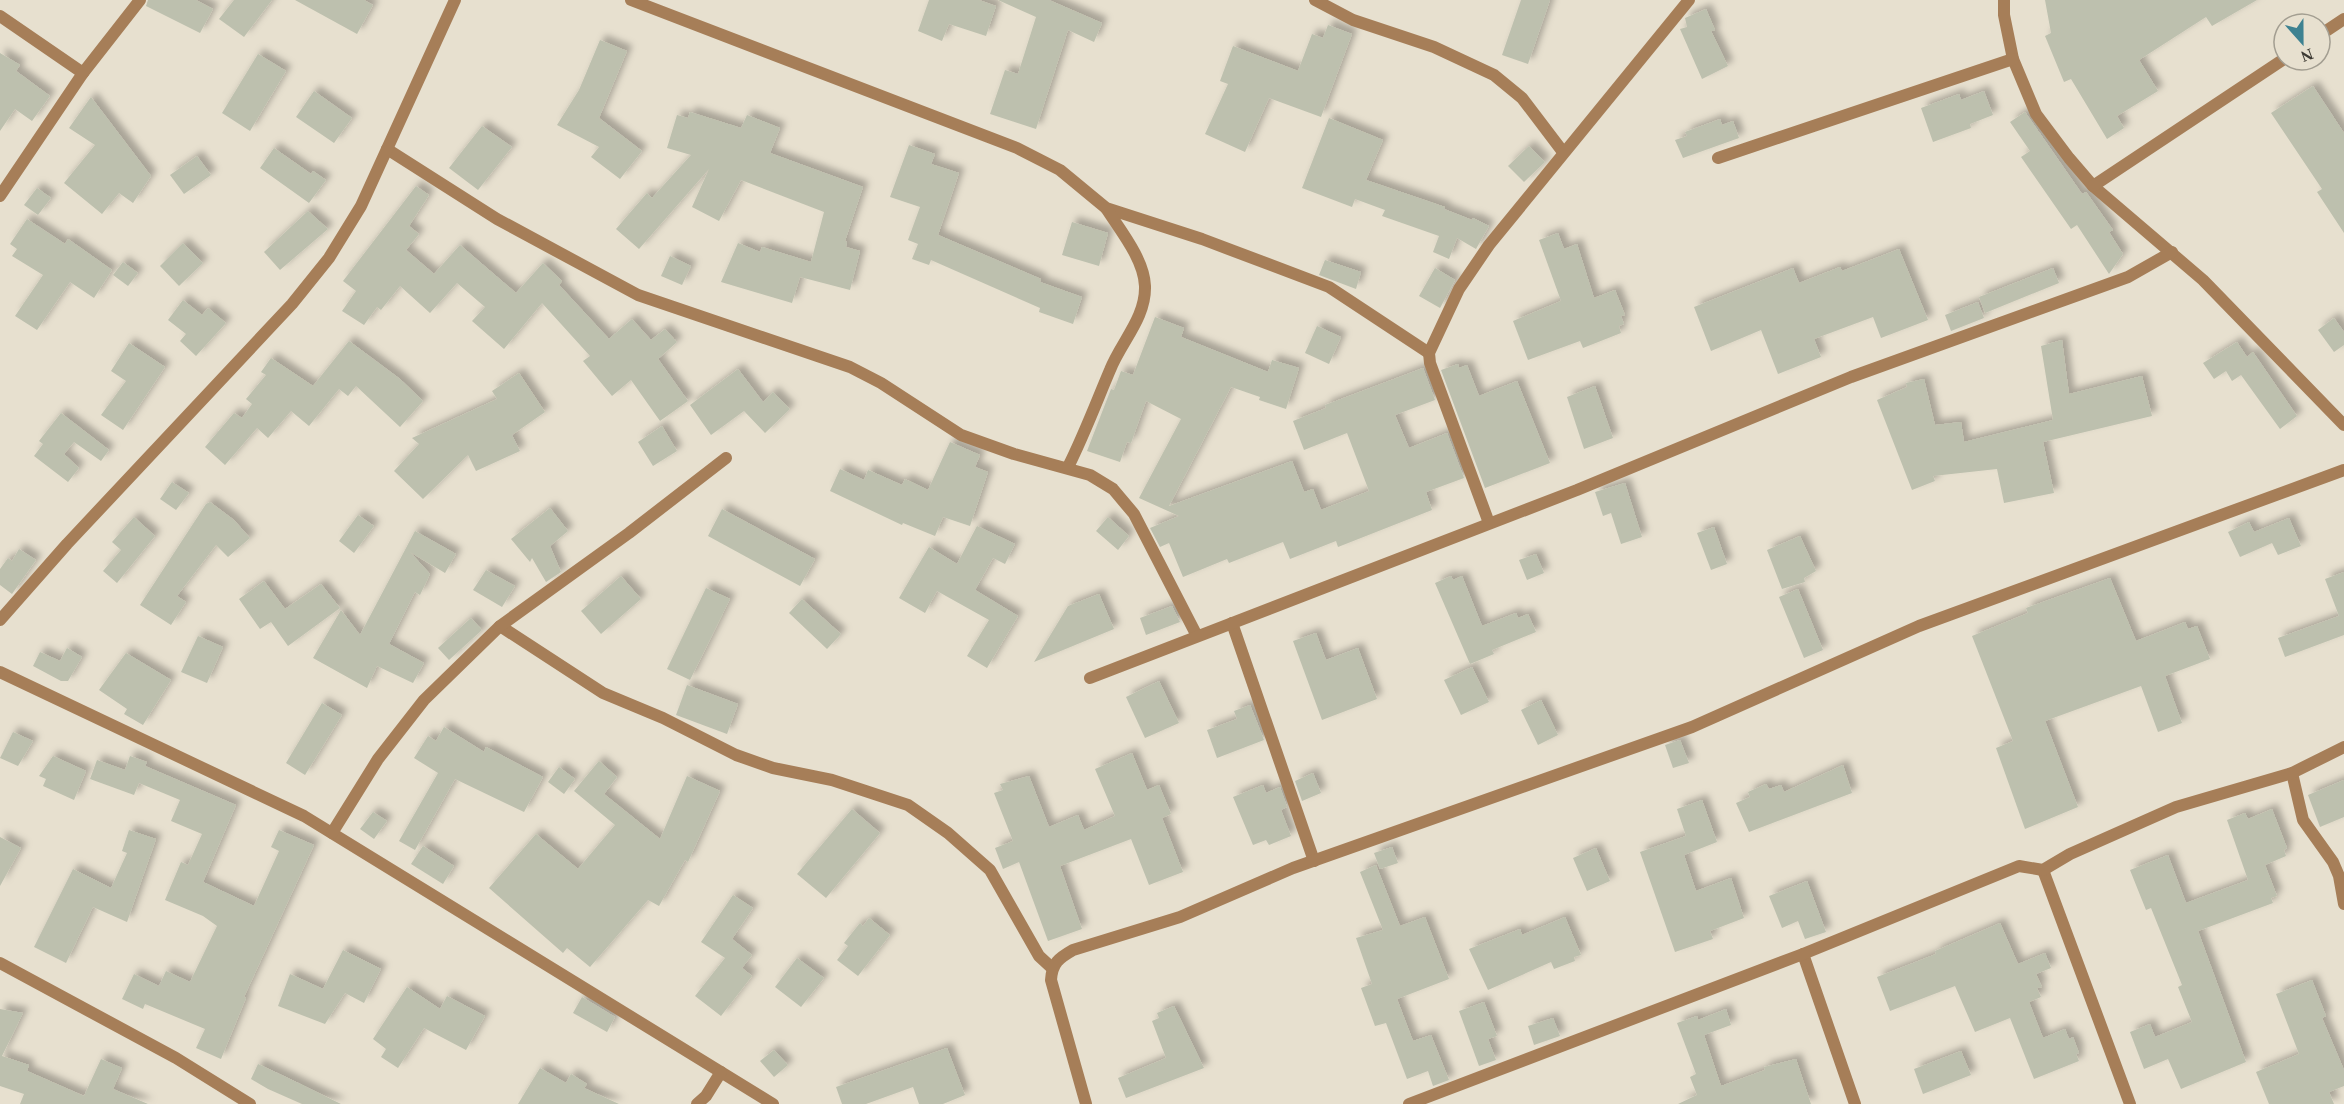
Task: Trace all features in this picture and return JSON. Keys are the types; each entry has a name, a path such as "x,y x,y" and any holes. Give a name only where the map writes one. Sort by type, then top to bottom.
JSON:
{"street":[{"path":"0,196 83,73 140,0"},
{"path":"0,620 67,544 292,304 329,258 361,206 455,0"},
{"path":"631,0 1017,148 1059,170 1106,208 1136,258 1145,285 1142,312 1110,368 1087,430 1068,468"},
{"path":"1315,0 1353,20 1434,46 1494,75 1522,98 1563,152"},
{"path":"1489,523 1430,363 1429,353 1459,290 1489,245 1689,0"},
{"path":"2004,0 2004,15 2013,59 2036,114 2093,186 2172,252 2272,349 2327,411 2344,426"},
{"path":"0,16 83,73"},
{"path":"1718,158 2013,59"},
{"path":"2093,186 2272,67"},
{"path":"387,149 497,219 638,296 850,367 881,383 961,435 1014,454 1090,475 1113,489 1134,514 1197,636"},
{"path":"1106,208 1202,239 1329,287 1429,353"},
{"path":"1090,678 1489,523 1851,377 2128,277 2172,252"},
{"path":"332,833 378,759 424,700 500,626 629,533 726,458"},
{"path":"1086,1104 1051,980 1052,968 1059,959 1073,950 1180,917 1314,861 1692,727 1919,626 2344,470"},
{"path":"1232,623 1314,861"},
{"path":"500,626 603,693 663,718 736,755 773,768 832,780 908,805 948,833 990,870 1039,956 1052,968"},
{"path":"0,672 294,811 772,1104"},
{"path":"1409,1104 1803,954 2019,866 2043,870 2070,854 2176,807 2292,773 2344,747"},
{"path":"2292,773 2303,820 2333,862 2344,904"},
{"path":"2043,870 2130,1104"},
{"path":"1803,954 1855,1104"},
{"path":"0,963 176,1058 249,1104"},
{"path":"697,1104 706,1096 721,1072"}],"building":[{"path":"148,0 196,0 213,9 200,33 146,6"},
{"path":"234,0 272,0 244,37 219,19"},
{"path":"295,0 364,0 373,5 357,34"},
{"path":"929,0 979,0 996,6 986,36 949,24 942,41 918,31"},
{"path":"998,0 1049,0 1102,23 1094,42 1068,30 1036,129 990,114 1005,70 1018,74 1036,17"},
{"path":"1521,0 1550,0 1528,64 1502,55"},
{"path":"2045,0 2257,0 2212,26 2206,17 2139,60 2158,91 2117,116 2124,128 2107,139 2071,79 2064,82 2045,36 2051,33"},
{"path":"1706,9 1715,30 1711,31 1728,66 1702,79 1680,29 1687,27 1685,18"},
{"path":"1328,25 1352,34 1321,117 1269,98 1245,152 1205,134 1228,84 1220,81 1233,46 1298,71 1312,34 1323,38"},
{"path":"600,40 627,51 599,118 642,151 620,179 591,157 599,147 557,125 579,90"},
{"path":"0,53 20,65 16,71 50,96 32,121 15,109 0,131"},
{"path":"258,54 286,71 250,131 222,113"},
{"path":"2313,86 2344,133 2344,233 2317,192 2322,189 2271,113"},
{"path":"314,91 352,118 334,143 296,117"},
{"path":"1984,91 1993,115 1970,124 1971,128 1933,142 1921,108 1959,94 1961,100"},
{"path":"91,97 151,176 133,203 119,193 102,214 64,183 95,145 69,128"},
{"path":"690,112 741,128 747,115 780,128 770,153 863,187 845,241 847,242 846,247 860,251 850,290 800,277 792,303 721,282 738,243 760,252 762,247 811,262 824,212 741,180 719,221 692,207 709,169 639,249 616,229 647,193 652,198 691,155 667,148 677,115 688,118"},
{"path":"2025,112 2082,194 2086,192 2113,230 2109,232 2123,254 2109,274 2077,225 2071,229 2021,157 2030,151 2010,122"},
{"path":"1329,118 1383,140 1366,180 1445,207 1444,209 1472,220 1473,218 1489,226 1476,249 1457,238 1449,259 1433,252 1439,236 1382,216 1385,210 1355,199 1352,207 1302,188"},
{"path":"1720,119 1722,125 1733,121 1739,138 1683,158 1675,140 1687,136 1685,132"},
{"path":"482,126 512,147 478,190 449,168"},
{"path":"909,145 935,154 931,164 959,173 938,235 1041,279 1040,282 1082,297 1073,324 1039,312 1040,308 931,260 929,265 912,259 918,244 908,240 920,207 890,197"},
{"path":"1529,146 1545,162 1524,182 1508,166"},
{"path":"274,148 311,174 313,171 326,180 309,203 260,168"},
{"path":"197,156 211,175 184,194 170,175"},
{"path":"416,186 429,195 409,226 419,234 406,250 434,274 460,245 516,293 543,263 562,281 559,285 609,339 632,319 651,340 665,329 677,342 658,359 688,401 660,421 631,380 612,396 583,361 590,356 542,303 504,349 472,321 485,307 457,283 430,313 400,286 381,310 377,307 364,325 342,311 356,291 343,281"},
{"path":"37,188 51,198 38,215 24,205"},
{"path":"308,211 328,229 280,270 264,252"},
{"path":"27,219 65,244 68,239 112,270 94,298 70,282 37,330 15,316 43,275 12,256 17,249 10,244"},
{"path":"1072,222 1108,233 1099,266 1062,255"},
{"path":"1558,233 1564,249 1577,244 1594,298 1615,290 1625,315 1621,316 1624,324 1619,326 1621,333 1583,348 1580,341 1528,360 1513,321 1561,301 1539,240"},
{"path":"183,243 203,263 179,286 160,266"},
{"path":"1899,249 1928,320 1881,338 1873,317 1814,339 1821,357 1778,374 1761,330 1711,351 1694,307 1793,268 1799,283 1840,267 1842,271"},
{"path":"670,256 691,266 682,285 661,276"},
{"path":"1325,260 1361,272 1356,289 1319,275"},
{"path":"123,262 138,273 128,286 113,275"},
{"path":"1435,268 1455,280 1440,308 1419,296"},
{"path":"2053,268 2059,283 1985,313 1979,297"},
{"path":"183,300 202,315 208,308 226,323 196,356 180,341 186,334 168,320"},
{"path":"1978,302 1984,318 1951,331 1945,315"},
{"path":"1155,317 1184,328 1181,337 1268,372 1272,360 1299,368 1286,409 1231,387 1169,506 1292,461 1304,492 1313,489 1321,510 1369,491 1347,433 1304,450 1293,421 1326,408 1325,405 1423,368 1435,400 1395,415 1409,448 1447,433 1464,478 1426,492 1432,510 1338,547 1336,541 1290,559 1283,542 1229,563 1227,559 1183,577 1169,543 1160,547 1150,528 1179,516 1139,498 1181,419 1146,401 1131,443 1127,442 1120,462 1087,451 1111,389 1114,390 1121,371 1133,375"},
{"path":"2334,318 2344,332 2344,345 2334,352 2318,330"},
{"path":"1317,326 1341,337 1329,364 1305,353"},
{"path":"2062,340 2069,394 2142,376 2152,416 2043,442 2054,493 2004,503 1997,469 1933,476 1935,481 1912,490 1877,400 1907,387 1906,383 1924,379 1935,425 1961,422 1964,442 2053,420 2041,346"},
{"path":"349,341 400,379 423,401 400,427 356,386 348,396 339,389 309,426 291,411 268,438 257,428 225,465 205,447 234,413 242,418 252,404 246,399 266,375 261,372 271,358 313,386"},
{"path":"2237,342 2247,357 2253,352 2297,416 2280,429 2241,375 2232,381 2226,371 2214,379 2203,363"},
{"path":"129,343 165,367 123,430 101,415 126,381 111,371"},
{"path":"1458,364 1459,368 1467,365 1479,396 1517,381 1550,463 1485,488 1441,370"},
{"path":"738,369 763,402 773,392 790,409 765,433 744,411 711,435 690,405"},
{"path":"519,373 545,412 512,435 520,451 476,471 468,455 423,499 394,471 419,444 412,438 497,399 492,391"},
{"path":"1595,386 1613,438 1584,449 1567,397"},
{"path":"61,413 109,450 101,461 74,442 64,454 79,468 68,482 34,456 43,444 39,441"},
{"path":"662,426 677,451 653,466 638,442"},
{"path":"950,442 980,455 975,467 988,472 970,526 943,517 935,536 903,523 902,525 830,491 840,469 864,480 868,470 902,485 905,479 928,490"},
{"path":"172,482 189,493 176,510 160,499"},
{"path":"1625,483 1642,537 1621,544 1611,513 1603,516 1595,492"},
{"path":"210,502 234,520 250,538 228,557 216,545 177,596 186,602 171,625 140,605 206,504"},
{"path":"550,508 568,531 550,546 561,572 546,582 532,558 530,562 511,539"},
{"path":"722,509 815,559 800,586 708,536"},
{"path":"358,515 374,526 354,553 339,541"},
{"path":"134,517 155,536 117,583 103,571 121,550 112,542"},
{"path":"1108,517 1129,536 1118,550 1096,531"},
{"path":"2289,518 2301,546 2278,555 2272,543 2240,557 2228,532 2249,522 2254,532"},
{"path":"977,526 1015,544 1005,564 993,558 975,590 1018,616 987,668 967,656 989,620 937,591 925,613 899,598 929,547 957,564"},
{"path":"1714,527 1727,564 1711,570 1697,533"},
{"path":"415,531 456,554 445,573 410,552 430,574 420,595 415,592 389,644 424,663 413,683 377,666 367,688 313,658 341,610 360,635"},
{"path":"1800,536 1816,571 1804,578 1805,582 1782,589 1767,550"},
{"path":"19,549 36,560 12,594 0,585 0,569 8,558 12,561"},
{"path":"1536,554 1544,573 1527,580 1519,560"},
{"path":"486,570 515,586 502,607 473,590"},
{"path":"2344,572 2344,635 2285,657 2278,638 2339,616 2325,579"},
{"path":"621,576 641,599 601,634 581,611"},
{"path":"1451,576 1453,580 1462,576 1482,626 1516,613 1518,618 1528,614 1536,632 1492,650 1494,654 1470,664 1435,583"},
{"path":"2110,578 2136,641 2185,622 2188,629 2197,626 2210,659 2165,676 2182,723 2158,732 2141,686 2045,721 2078,807 2025,829 1996,748 2013,741 1972,636 2028,613 2026,608"},
{"path":"264,581 285,609 321,584 340,608 288,646 271,622 260,629 239,599"},
{"path":"706,588 730,599 690,680 667,669"},
{"path":"1798,589 1823,650 1804,658 1779,597"},
{"path":"1099,594 1114,629 1034,662 1068,606"},
{"path":"802,599 841,634 827,649 789,613"},
{"path":"1172,606 1180,622 1146,635 1140,618"},
{"path":"471,618 482,630 449,660 438,648"},
{"path":"1316,633 1326,660 1358,648 1377,699 1322,720 1293,641"},
{"path":"198,636 223,647 207,683 181,672"},
{"path":"67,648 82,657 68,681 61,681 33,666 40,652 60,661"},
{"path":"126,653 171,680 143,725 124,714 127,709 99,690"},
{"path":"1472,667 1489,702 1461,715 1444,680"},
{"path":"1159,681 1179,723 1145,738 1126,697"},
{"path":"687,685 738,704 727,734 676,715"},
{"path":"1541,700 1558,735 1538,745 1521,710"},
{"path":"322,703 342,715 305,775 286,763"},
{"path":"1250,705 1264,740 1217,758 1207,730 1237,719 1234,711"},
{"path":"444,727 484,752 486,747 543,777 524,812 455,779 415,850 399,841 438,773 414,758 428,736 436,741"},
{"path":"13,732 33,741 18,766 0,758"},
{"path":"1680,740 1689,763 1673,768 1665,745"},
{"path":"1132,753 1147,790 1159,785 1171,814 1162,818 1183,872 1149,885 1131,839 1060,866 1082,929 1048,941 1019,862 1003,869 995,848 1013,841 994,793 1003,790 1000,784 1029,776 1049,827 1078,815 1084,830 1115,816 1095,769"},
{"path":"53,756 86,771 74,800 43,786 46,779 39,776"},
{"path":"130,756 147,762 145,766 236,805 203,882 254,906 279,851 271,847 279,830 314,845 244,997 246,998 221,1059 196,1048 205,1029 145,1004 143,1009 122,999 134,974 159,986 166,971 190,982 217,926 203,916 165,900 181,862 188,865 202,834 171,821 180,800 139,783 134,795 90,779 97,760 125,770"},
{"path":"599,761 617,777 604,794 660,839 687,776 720,791 688,862 685,860 659,906 648,900 590,967 567,948 563,953 489,888 536,834 578,869 615,825 574,791"},
{"path":"1843,765 1852,793 1749,832 1736,803 1750,797 1748,792 1766,784 1769,789 1781,785 1784,792"},
{"path":"559,767 575,779 564,794 548,782"},
{"path":"1313,773 1321,793 1302,801 1295,781"},
{"path":"2344,780 2344,817 2320,827 2308,795"},
{"path":"1263,785 1266,793 1280,787 1287,807 1281,810 1291,836 1269,845 1266,840 1253,845 1233,797"},
{"path":"1702,800 1717,842 1684,855 1696,891 1731,878 1744,918 1710,931 1713,939 1675,952 1640,852 1686,836 1677,809"},
{"path":"852,809 880,833 826,898 797,874"},
{"path":"2272,809 2287,848 2284,850 2286,856 2265,865 2277,896 2271,898 2273,903 2198,931 2246,1062 2181,1089 2168,1059 2144,1069 2130,1032 2150,1024 2155,1037 2192,1022 2178,987 2182,985 2151,908 2146,910 2130,870 2168,855 2186,903 2248,880 2227,820 2245,813 2248,819"},
{"path":"373,812 387,821 374,839 360,829"},
{"path":"129,830 156,839 127,922 93,907 66,963 34,947 73,869 111,888 127,853 122,851"},
{"path":"0,837 21,848 0,886"},
{"path":"423,846 454,866 443,884 411,864"},
{"path":"1392,847 1398,863 1380,869 1374,853"},
{"path":"1596,848 1610,881 1587,891 1573,858"},
{"path":"1376,865 1400,926 1425,917 1449,979 1397,999 1413,1041 1431,1035 1449,1080 1433,1086 1428,1071 1407,1079 1386,1023 1375,1026 1361,988 1372,984 1356,938 1383,930 1360,872"},
{"path":"1807,881 1826,932 1805,939 1798,921 1782,928 1769,896"},
{"path":"733,895 753,908 732,939 752,955 742,968 752,976 721,1016 695,996 725,958 701,942"},
{"path":"1565,917 1581,955 1574,957 1575,961 1554,969 1551,962 1488,990 1469,949 1520,929 1522,935"},
{"path":"869,918 890,935 858,976 837,960 848,946 844,943 860,923 863,926"},
{"path":"2000,923 2018,964 2045,953 2051,968 2036,974 2042,987 2037,988 2041,997 2029,1002 2043,1038 2065,1029 2069,1039 2073,1037 2079,1053 2076,1054 2079,1061 2034,1079 2010,1018 1975,1032 1955,986 1890,1011 1877,977 1936,954 1935,951"},
{"path":"343,950 381,969 364,1003 345,993 325,1024 278,1006 290,974 323,989"},
{"path":"797,958 824,978 801,1007 775,987"},
{"path":"2312,980 2326,1016 2322,1018 2344,1070 2344,1086 2329,1092 2334,1104 2269,1104 2256,1072 2299,1054 2276,994"},
{"path":"407,987 440,1009 447,996 485,1016 466,1050 424,1028 398,1068 381,1057 386,1049 373,1039"},
{"path":"582,997 615,1017 607,1032 573,1013"},
{"path":"1484,1002 1497,1036 1488,1039 1496,1060 1479,1066 1459,1011"},
{"path":"1174,1006 1204,1068 1126,1098 1118,1078 1166,1058 1152,1021 1159,1018 1157,1013"},
{"path":"0,1009 23,1013 2,1056 29,1065 27,1071 84,1096 101,1059 122,1068 113,1089 148,1104 20,1104 24,1094 0,1086"},
{"path":"1726,1009 1731,1025 1704,1035 1721,1086 1765,1070 1764,1067 1796,1059 1811,1104 1678,1104 1697,1095 1690,1077 1696,1074 1677,1023 1697,1016 1698,1020"},
{"path":"1553,1018 1560,1036 1534,1045 1528,1026"},
{"path":"947,1048 965,1095 943,1104 919,1104 913,1087 866,1104 842,1104 836,1087"},
{"path":"774,1050 788,1065 774,1077 760,1061"},
{"path":"1961,1051 1971,1075 1923,1094 1914,1069"},
{"path":"258,1064 341,1104 302,1104 268,1089 251,1079"},
{"path":"540,1068 566,1083 571,1074 587,1084 584,1088 619,1104 518,1104"}]}
